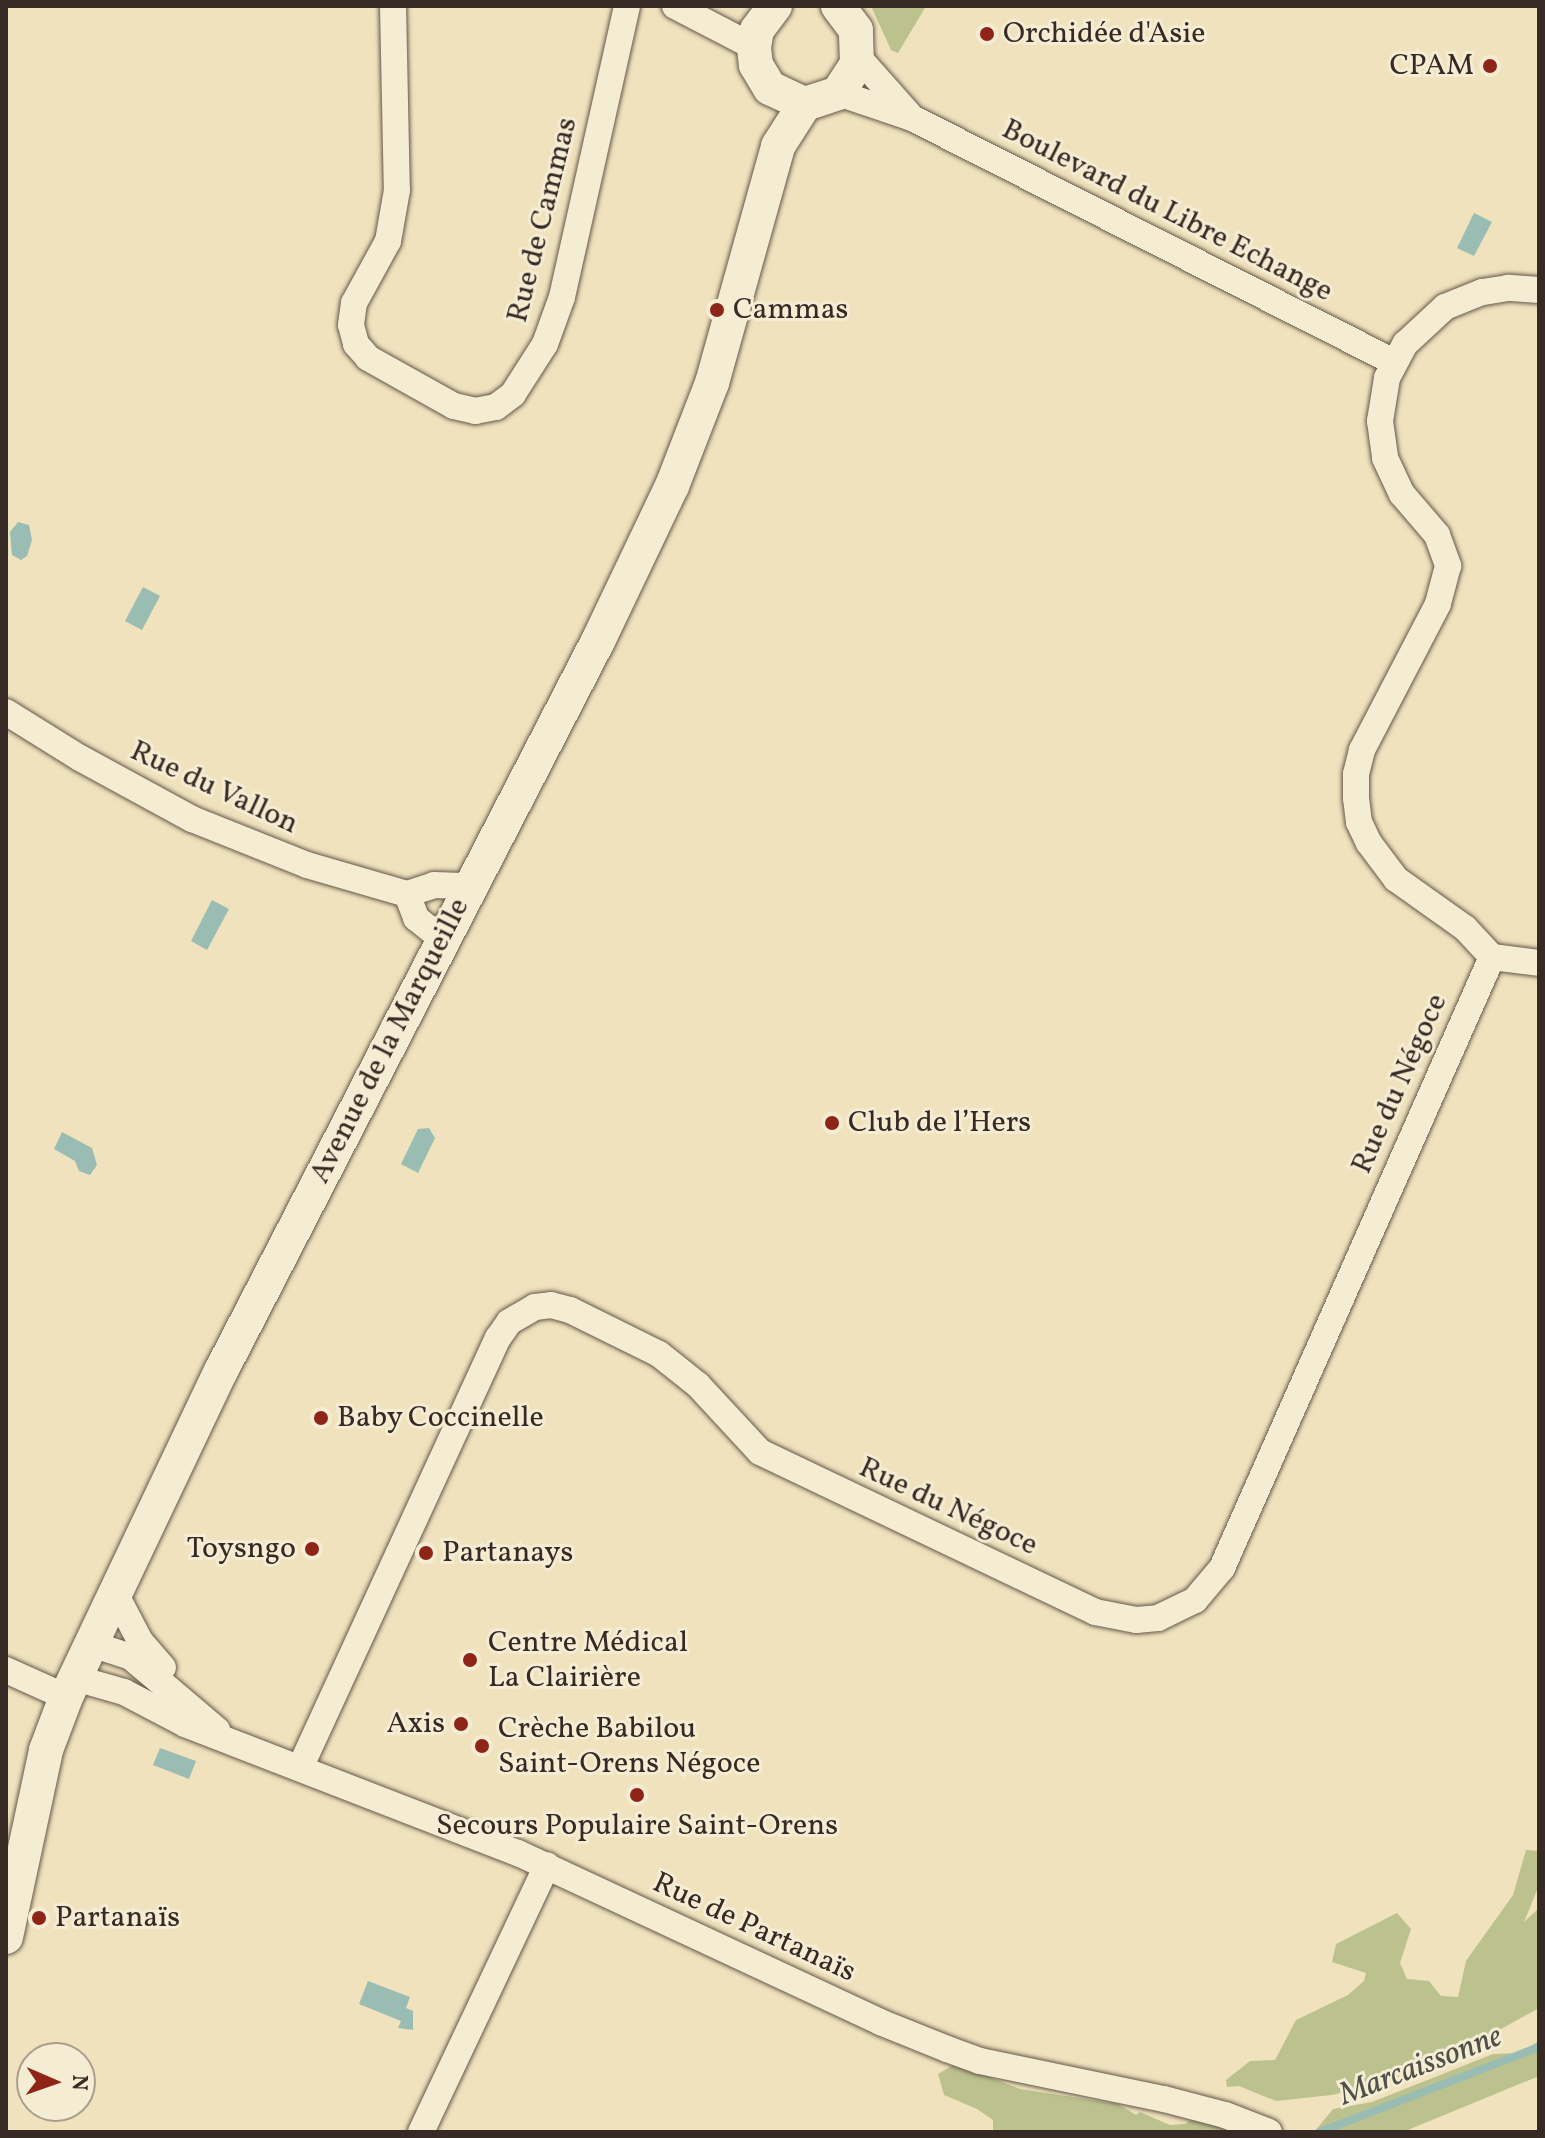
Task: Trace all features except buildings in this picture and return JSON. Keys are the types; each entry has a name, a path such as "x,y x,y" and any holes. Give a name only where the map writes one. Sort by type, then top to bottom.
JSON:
{"street":[{"name":"Rue de Cammas","path":"393,6 397,190 388,241 354,303 351,325 356,344 368,358 454,406 475,411 496,407 513,394 545,344 562,297 627,6"},
{"path":"675,6 754,47 764,9"},
{"path":"770,88 805,104 824,101 838,93 852,76 859,58 856,30 838,6"},
{"name":"Avenue de la Marqueille","path":"754,47 760,74 770,88 778,146"},
{"name":"Boulevard du Libre Echange","path":"859,58 912,118"},
{"name":"Boulevard du Libre Echange","path":"838,93 912,118 1394,362"},
{"name":"Avenue de la Marqueille","path":"6,1937 46,1750 71,1688 215,1384 598,641 696,429 758,226 778,146 805,104"},
{"path":"1539,290 1508,288 1482,292 1445,307 1415,331 1394,362 1382,401 1380,421 1385,458 1402,494 1437,535 1448,566 1438,604 1362,750 1356,774 1359,822 1381,863 1396,879 1465,928 1492,957 1539,963"},
{"name":"Rue du Vallon","path":"6,712 99,769 192,819 307,865 407,894 434,885 470,886"},
{"path":"407,894 416,918 442,939"},
{"name":"Rue du Négoce","path":"300,1768 498,1338 509,1322 535,1307 551,1305 570,1310 659,1354 698,1385 746,1441 770,1458 1095,1612 1136,1620 1158,1618 1195,1600 1222,1568 1492,957"},
{"name":"Rue de Partanaïs","path":"116,1595 140,1641 200,1714"},
{"name":"Rue de Partanaïs","path":"91,1644 131,1657 226,1737"},
{"name":"Rue de Partanaïs","path":"6,1670 71,1688 124,1692 163,1714 547,1865 880,2022 969,2057 1164,2099 1225,2115 1269,2132"},
{"path":"421,2132 547,1865"}],"green space":[{"path":"871,6 926,6 898,53 891,50"},
{"path":"1526,1850 1539,1851 1539,1885 1524,1922 1539,1908 1539,2008 1457,2053 1393,2080 1332,2095 1276,2101 1239,2086 1227,2087 1226,2080 1250,2061 1275,2060 1296,2020 1348,1995 1364,1981 1366,1973 1332,1962 1336,1944 1397,1913 1411,1929 1400,1963 1407,1979 1429,1981 1441,1996 1458,1997 1466,1961 1513,1895"},
{"path":"1539,2041 1539,2076 1403,2132 1315,2131 1333,2109 1372,2102 1493,2054 1519,2053"},
{"path":"955,2064 1020,2089 1118,2104 1136,2115 1140,2112 1170,2125 1185,2124 1202,2113 1233,2132 993,2132 993,2120 977,2109 944,2095 938,2074"}],"water":[{"path":"1474,213 1492,222 1474,256 1457,248"},
{"path":"18,522 29,525 32,540 27,556 21,560 12,555 10,532"},
{"path":"143,587 160,596 142,630 125,621"},
{"path":"212,900 229,909 207,950 191,941"},
{"path":"429,1128 435,1138 418,1173 401,1164 418,1129"},
{"path":"62,1132 92,1148 97,1165 90,1175 79,1171 75,1161 54,1149"},
{"path":"160,1748 196,1761 189,1779 153,1765"},
{"path":"368,1981 410,1997 406,2008 413,2011 413,2030 398,2028 401,2021 359,2004"}],"waterway":[{"name":"Marcaissonne","path":"1320,2132 1539,2047"}],"place":[{"name":"Orchidée d'Asie","path":"987,34"},
{"name":"CPAM","path":"1490,66"},
{"name":"Cammas","path":"717,310"},
{"name":"Club de l’Hers","path":"832,1123"},
{"name":"Baby Coccinelle","path":"321,1418"},
{"name":"Toysngo","path":"312,1549"},
{"name":"Partanays","path":"426,1553"},
{"name":"Centre Médical La Clairière","path":"470,1660"},
{"name":"Axis","path":"461,1724"},
{"name":"Crèche Babilou Saint-Orens Négoce","path":"482,1746"},
{"name":"Secours Populaire Saint-Orens","path":"637,1795"},
{"name":"Partanaïs","path":"39,1918"}]}
